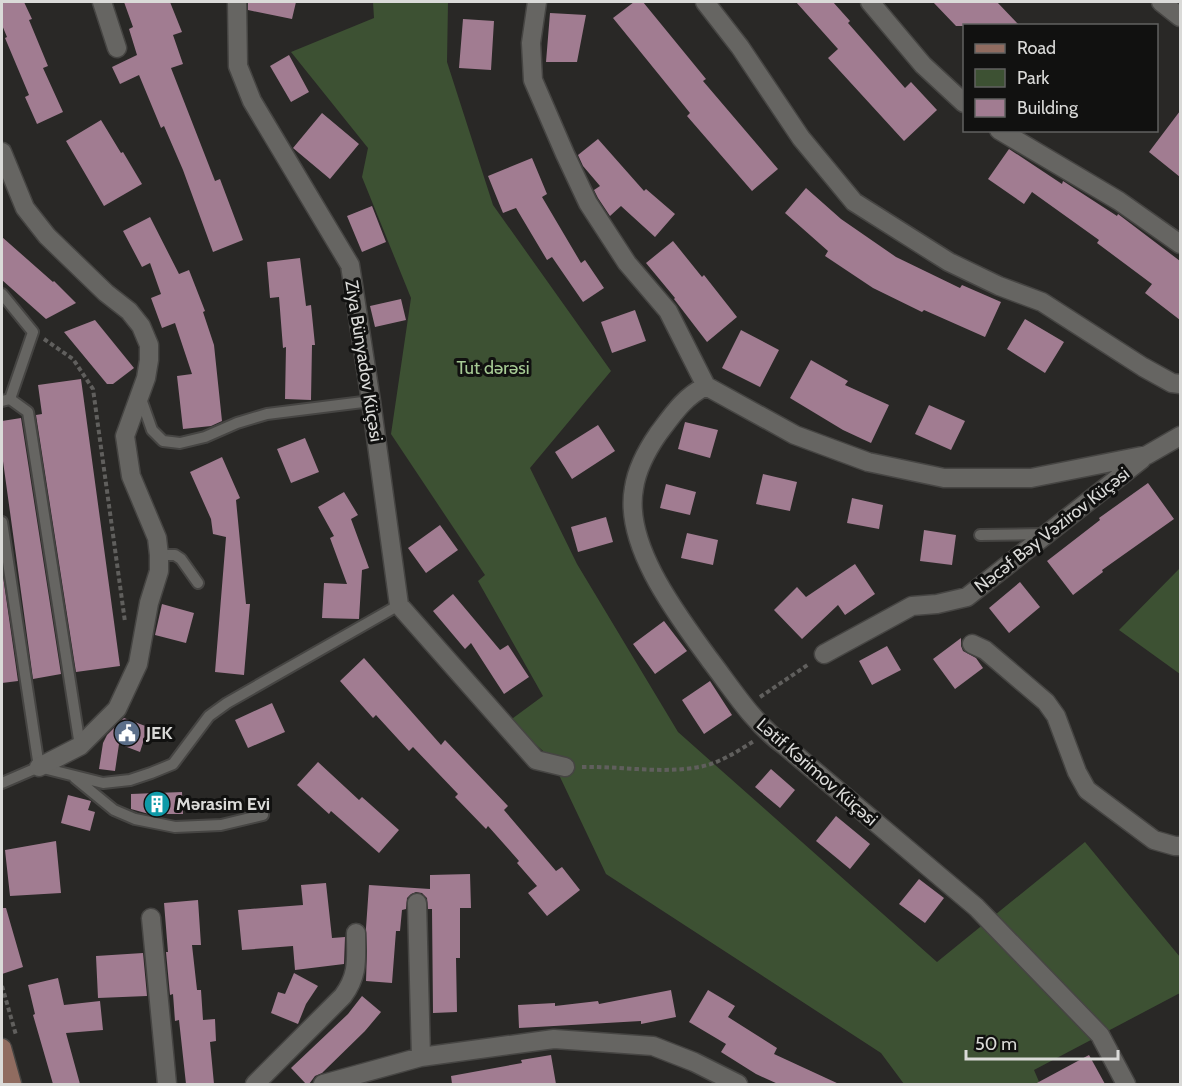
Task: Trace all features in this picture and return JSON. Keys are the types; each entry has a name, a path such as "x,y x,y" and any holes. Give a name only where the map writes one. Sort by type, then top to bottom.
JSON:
{"main road":[{"path":"2,1048 12,1084"}],"street":[{"path":"102,2 117,48"},
{"name":"Ziya Bünyadov Küçəsi","path":"237,2 238,66 252,101 350,265 399,605"},
{"path":"537,2 531,43 533,80 549,117 588,203 627,263 668,311 706,386 795,435 868,462 944,478 1031,478 1147,455 1180,436"},
{"path":"705,2 740,47 801,138 854,202 949,262 999,286 1042,302 1143,367 1172,383 1180,384"},
{"path":"870,2 923,65 963,102"},
{"path":"1161,2 1180,17"},
{"path":"1002,132 1119,201 1180,244"},
{"path":"2,152 25,208 47,236 106,293 129,311 141,326 149,345 146,378 126,436 131,476 158,538 159,555 159,571 149,603 138,664 117,709 80,747 39,767"},
{"name":"Lətif Kərimov Küçəsi","path":"706,386 679,404 648,448 638,470 633,489 633,512 645,558 672,606 745,707 767,733 976,907 1100,1035 1126,1084"},
{"name":"Nəcəf Bəy Vəzirov Küçəsi","path":"824,654 912,606 937,604 967,597 1147,455"},
{"path":"399,605 536,760 565,767"},
{"path":"972,644 994,657 1046,702 1056,716 1077,772 1087,790 1155,840 1180,846"},
{"path":"417,903 421,1057"},
{"path":"151,918 166,1084"},
{"path":"255,1084 343,996 351,984 356,969 356,933"},
{"path":"323,1084 421,1057 554,1039 654,1046 694,1062 738,1084"}],"lane":[{"path":"2,294 33,332 6,400 28,412 80,747"},
{"path":"139,394 152,429 163,441 180,443 205,437 237,423 267,414 371,401"},
{"path":"2,522 39,767"},
{"path":"980,535 1047,534"},
{"path":"159,555 175,555 181,559 198,583"},
{"path":"2,783 39,767 103,783 130,780 173,764 209,716 227,703 399,605"},
{"path":"72,776 114,810 135,819 175,826 209,826 263,814"}],"path":[{"path":"33,332 74,359 93,389 126,630"},
{"path":"745,707 824,654"},
{"path":"565,767 672,769 700,767 733,754 767,733"}],"green space":[{"name":"Tut dərəsi","path":"373,2 448,2 447,62 493,205 611,371 530,468 577,564 678,732 937,962 1085,842 1180,957 1180,993 1034,1070 1040,1084 904,1084 881,1053 606,874 551,758 509,721 543,696 478,581 485,575 391,434 411,298 362,177 368,148 291,52 374,18"},
{"path":"1180,568 1180,674 1119,630"}],"building":[{"path":"2,2 24,2 48,66 43,68 63,112 37,124 25,97 29,95 5,38 7,37 2,25"},
{"path":"124,2 170,2 182,32 173,35 183,64 171,68 215,181 220,179 243,240 213,252 183,170 164,126 161,128 139,75 120,84 112,67 137,55 129,29 133,27"},
{"path":"248,2 296,2 292,19 248,10"},
{"path":"634,2 643,2 706,79 703,81 778,169 752,191 687,116 690,113 613,18"},
{"path":"796,2 833,2 850,21 848,23 905,88 911,82 937,110 904,141 828,58 838,49"},
{"path":"933,2 997,2 1018,24 963,24 963,26 956,26"},
{"path":"550,13 586,15 577,62 546,62"},
{"path":"463,19 494,21 491,70 459,68"},
{"path":"289,55 309,92 291,102 270,66"},
{"path":"1180,111 1180,177 1149,152"},
{"path":"322,113 359,144 330,179 293,148"},
{"path":"101,120 142,184 104,206 66,141"},
{"path":"598,139 644,191 646,189 675,214 655,237 621,206 610,216 598,198 594,190 600,186 583,166 578,155"},
{"path":"1009,149 1062,184 1063,181 1117,216 1118,214 1180,261 1180,320 1145,293 1152,284 1097,243 1099,240 1032,192 1024,204 988,179"},
{"path":"532,158 547,194 542,197 581,263 585,260 604,288 583,302 552,257 547,260 516,208 503,213 488,176"},
{"path":"806,188 841,219 896,257 960,288 962,285 1001,302 985,337 924,310 922,312 873,288 825,256 828,251 785,213"},
{"path":"372,206 386,242 362,252 347,216"},
{"path":"150,217 179,274 189,270 205,311 203,312 214,345 222,421 211,426 183,429 177,376 192,374 175,323 162,328 151,298 161,294 150,263 142,267 123,231"},
{"path":"2,237 76,303 46,319 2,280"},
{"path":"673,241 702,277 704,275 737,317 707,342 646,263"},
{"path":"300,258 306,306 311,305 315,345 312,345 311,400 285,399 286,347 283,348 279,297 270,298 267,262"},
{"path":"401,299 406,320 375,327 370,306"},
{"path":"635,310 646,341 612,353 601,322"},
{"path":"1025,319 1064,342 1045,373 1007,349"},
{"path":"95,320 134,368 113,384 107,384 64,332"},
{"path":"741,330 779,350 760,387 722,368"},
{"path":"811,360 848,381 845,385 889,405 871,443 843,430 790,398"},
{"path":"81,379 120,666 76,672 36,415 42,414 38,385"},
{"path":"929,405 965,421 951,450 915,434"},
{"path":"21,418 61,674 33,679 2,454 2,421"},
{"path":"685,422 718,430 710,458 678,449"},
{"path":"598,425 615,451 572,479 555,452"},
{"path":"305,438 319,472 291,483 277,449"},
{"path":"222,457 240,498 236,500 246,604 250,604 244,675 215,672 226,537 213,534 211,519 190,472"},
{"path":"763,474 797,482 790,511 756,504"},
{"path":"1148,483 1174,519 1102,570 1103,572 1073,595 1047,561 1100,520 1099,518"},
{"path":"666,484 696,492 690,515 660,508"},
{"path":"344,492 358,515 351,519 369,568 362,570 359,619 322,618 324,583 347,584 330,538 334,536 318,507"},
{"path":"852,498 883,505 879,529 847,523"},
{"path":"606,517 613,542 578,552 571,527"},
{"path":"440,525 458,550 426,573 408,548"},
{"path":"924,530 956,535 952,565 920,561"},
{"path":"687,533 718,540 713,565 681,558"},
{"path":"855,564 875,594 845,615 838,605 802,639 774,610 797,587 806,597"},
{"path":"2,569 18,681 2,683"},
{"path":"1020,582 1040,607 1009,633 989,608"},
{"path":"453,594 500,650 508,645 529,677 504,694 471,643 465,649 433,611"},
{"path":"162,604 194,613 186,643 155,635"},
{"path":"664,621 687,651 655,674 633,644"},
{"path":"961,638 963,651 976,658 983,668 955,689 933,659"},
{"path":"887,646 901,670 872,685 859,661"},
{"path":"364,658 441,745 445,740 508,806 504,810 556,871 562,867 580,890 547,916 528,893 537,886 517,863 519,861 488,826 486,829 455,797 458,794 413,747 409,751 376,715 373,718 340,681"},
{"path":"710,681 732,715 704,734 682,700"},
{"path":"272,703 285,732 248,748 235,720"},
{"name":"JEK","path":"124,718 148,727 140,752 119,744 115,771 99,769 103,743 107,735"},
{"path":"318,762 359,800 362,797 399,830 379,853 331,811 329,814 297,785"},
{"path":"771,769 795,790 780,808 755,787"},
{"name":"Mərasim Evi","path":"182,792 183,814 149,814 131,809 131,794"},
{"path":"68,795 91,801 88,810 95,812 90,831 61,823"},
{"path":"836,816 870,844 850,869 816,841"},
{"path":"56,841 61,893 10,896 5,850"},
{"path":"470,874 471,908 460,908 460,958 456,958 457,1012 433,1013 432,909 428,909 427,898 422,893 411,894 407,898 406,909 402,910 400,931 396,931 392,983 366,981 369,885 430,889 430,875"},
{"path":"919,879 944,898 925,923 899,904"},
{"path":"326,883 332,938 345,937 344,964 295,970 293,946 242,950 238,910 303,905 301,885"},
{"path":"198,900 201,945 192,945 197,990 201,990 203,1020 215,1019 216,1041 210,1042 214,1084 186,1084 179,1020 175,1021 173,994 170,995 166,952 168,952 164,903"},
{"path":"2,908 6,908 23,967 2,974"},
{"path":"143,953 147,996 98,998 96,956"},
{"path":"294,973 318,986 306,1004 298,1024 271,1013 278,992 285,994"},
{"path":"58,978 64,1005 100,1001 103,1030 66,1033 80,1084 53,1084 33,1015 35,1014 28,985"},
{"path":"671,990 676,1017 641,1024 641,1021 519,1028 518,1005 555,1003 555,1006 598,1001 599,1004"},
{"path":"708,990 735,1006 728,1017 777,1048 774,1054 839,1084 778,1084 756,1074 721,1052 726,1044 689,1022"},
{"path":"362,996 381,1012 322,1073 306,1084 291,1068 348,1014"},
{"path":"551,1055 556,1084 452,1084 451,1076 522,1063 521,1060"},
{"path":"1089,1055 1105,1084 1035,1084"}],"place":[{"name":"JEK","path":"127,733"},
{"name":"Mərasim Evi","path":"157,804"}]}
